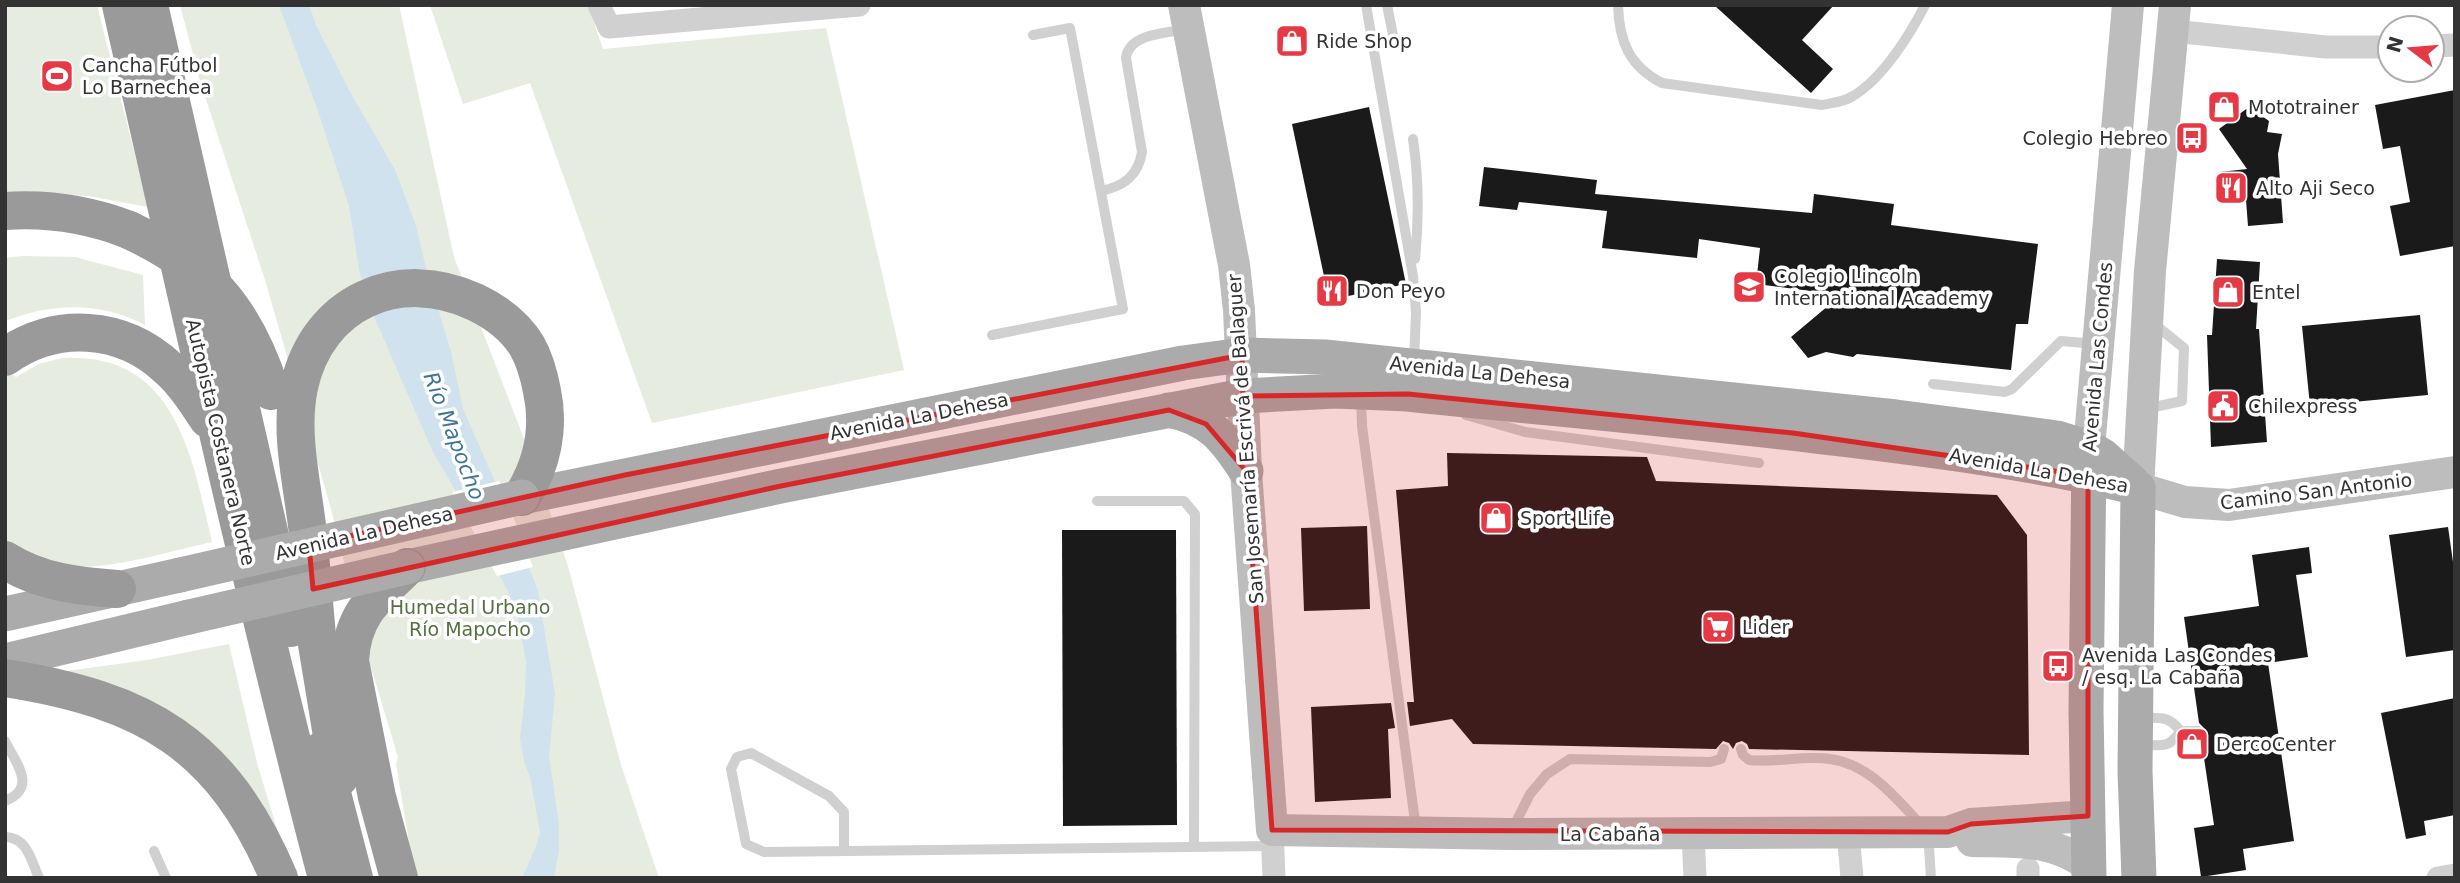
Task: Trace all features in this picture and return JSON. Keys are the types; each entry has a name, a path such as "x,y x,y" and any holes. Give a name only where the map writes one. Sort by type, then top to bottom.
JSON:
{"highway":[{"name":"Autopista Costanera Norte","path":"121,5 219,439 298,768 342,868"},
{"name":"Autopista Costanera Norte","path":"149,5 307,695 342,868"},
{"path":"5,211 55,211 82,215 129,230 183,261 225,298 246,328 261,361 285,388 318,645 341,796 342,868"},
{"path":"285,388 335,320 364,299 399,288 438,289 468,298 509,324 527,345 537,368 545,409 541,454 532,480 522,497"},
{"path":"5,358 37,340 58,333 99,333 129,342 145,350 169,369 194,398 219,439"},
{"path":"5,560 53,581 117,589"},
{"path":"399,878 377,797 351,677 350,645 358,619 365,609 407,567"},
{"path":"5,678 94,696 133,712 171,734 202,759 235,796 279,878"}],"main road":[{"name":"Avenida La Dehesa","path":"5,614 579,484 1170,366 1242,355 1301,355 1411,380 1896,417 2057,439 2088,462 2116,466 2138,488"},
{"name":"Avenida La Dehesa","path":"5,661 407,567 781,485 1243,396 1311,391 1362,391 1411,380"},
{"path":"1169,410 1195,417 1218,433 1246,471"},
{"name":"Avenida Las Condes","path":"2088,462 2089,872"},
{"path":"2137,878 2135,732 2138,488"},
{"path":"2088,817 2099,818 2116,829 2122,837 2137,878"}],"street":[{"path":"599,5 609,27 687,13 859,5"},
{"name":"Avenida Las Condes","path":"2088,462 2128,5"},
{"name":"San Josemaría Escrivá de Balaguer","path":"1186,17 1234,265 1242,355 1246,471 1274,878"},
{"path":"2138,488 2147,318 2174,18 2326,47 2376,47"},
{"path":"2094,381 2108,400 2127,409 2142,410"},
{"name":"Camino San Antonio","path":"2138,488 2185,502 2229,505 2455,472"},
{"name":"La Cabaña","path":"1272,838 1417,832 1938,832 1971,824 2045,817 2088,817"},
{"path":"1848,832 1852,878"},
{"name":"La Cabaña","path":"1938,832 1972,841 2052,846 2071,853 2089,872"},
{"path":"1693,833 1696,878"},
{"path":"2438,878 2455,875"}],"lane":[{"path":"1366,5 1413,276 1416,312 1411,380 1497,425 1525,432 1759,463"},
{"path":"1387,5 1394,40"},
{"path":"1618,5 1621,33 1632,61 1645,74 1662,83 1822,105 1843,101 1871,83 1908,35 1925,5"},
{"path":"1101,191 1124,184 1137,170 1141,161 1142,152 1126,58 1128,48 1136,40 1186,17"},
{"path":"992,335 1123,309 1070,28 1032,35"},
{"path":"1413,139 1419,222 1413,276"},
{"path":"1933,384 2006,391 2061,341 2098,344"},
{"path":"1362,391 1362,426 1417,832"},
{"path":"1097,501 1184,501 1195,514 1194,846"},
{"path":"2135,732 2166,718 2175,723 2180,731"},
{"path":"2135,732 2166,745 2174,741 2180,731"},
{"path":"2180,731 2198,731"},
{"path":"5,741 24,778 23,788 5,801"},
{"path":"1510,834 1530,794 1547,774 1570,758 1710,762 1721,759 1724,749"},
{"path":"1741,749 1749,760 1829,758 1856,766 1938,832 1931,878"},
{"path":"844,851 844,812 829,796 751,753 737,757 730,769 746,844 764,852 844,851 1194,846 1272,838"},
{"path":"5,837 16,837 23,842 39,878"},
{"path":"154,851 166,878"}],"highlighted area":[{"path":"1242,355 1243,396 1408,394 1793,433 2088,476 2088,816 1971,824 1948,832 1272,830 1246,471 1206,424 1169,410 781,486 313,589 309,545 625,475"}],"green space":[{"name":"Cancha Fútbol Lo Barnechea","path":"5,5 97,5 148,207 88,196 15,193 5,195"},
{"name":"Humedal Urbano Río Mapocho","path":"180,5 399,5 454,257 534,465 568,566 621,765 659,878 415,878 396,764 398,757 366,651 331,509 265,280 200,81"},
{"path":"430,5 588,5 603,49 826,28 904,370 652,423 530,83 463,104"},
{"path":"75,257 143,275 145,325 111,312 76,307 40,311 5,321 5,258"},
{"path":"62,358 100,360 130,372 154,390 172,415 186,444 212,542 112,564 72,567 36,557 5,541 5,378 10,373 16,377 39,364"},
{"path":"229,644 257,763 292,878 234,792 52,673 147,660"}],"water":[{"name":"Río Mapocho","path":"279,5 309,5 316,25 349,90 395,170 416,226 451,352 463,409 498,488 538,591 555,694 549,756 559,824 559,850 554,878 522,878 540,832 520,738 526,662 517,610 473,521 432,450 366,298 349,206"}],"pier":[{"path":"499,481 533,567 497,576 452,492"}],"building":[{"path":"1714,5 1834,5 1802,40 1833,69 1811,93"},
{"path":"2455,90 2455,246 2400,256 2390,206 2410,202 2400,146 2383,149 2375,105"},
{"path":"1369,107 1406,284 1329,300 1292,124"},
{"path":"2249,107 2269,121 2267,132 2282,134 2278,154 2283,223 2248,226 2246,200 2222,202 2220,172 2247,169 2219,129"},
{"path":"1484,167 1597,180 1595,194 1812,213 1814,194 1894,204 1891,225 2038,244 2028,324 2016,324 2011,370 1857,354 1853,357 1826,352 1808,358 1791,337 1841,295 1756,284 1760,248 1699,239 1697,258 1602,248 1607,211 1519,202 1517,210 1479,206"},
{"name":"Chilexpress","path":"2217,259 2260,262 2256,329 2259,329 2267,442 2211,447 2207,335 2212,335"},
{"path":"2420,315 2428,395 2310,406 2302,326"},
{"name":"Lider","path":"1447,453 1647,457 1656,481 1997,495 2027,535 2029,755 1749,749 1742,741 1736,743 1733,749 1729,743 1723,741 1716,749 1473,744 1452,719 1410,726 1407,702 1414,702 1396,490 1448,486"},
{"path":"1367,526 1370,609 1304,611 1301,528"},
{"path":"2448,527 2455,576 2455,650 2406,657 2389,535"},
{"path":"1062,530 1176,530 1177,825 1063,826"},
{"path":"2309,547 2312,573 2296,575 2308,657 2268,663 2294,841 2243,849 2246,870 2201,877 2194,828 2214,825 2201,738 2206,730 2199,723 2184,617 2259,606 2252,555"},
{"path":"2455,698 2455,815 2424,821 2426,835 2406,839 2381,713"},
{"path":"1391,703 1395,728 1388,729 1391,798 1315,802 1311,707"}],"place":[{"name":"Ride Shop","path":"1292,41"},
{"name":"Cancha Fútbol Lo Barnechea","path":"57,76"},
{"name":"Mototrainer","path":"2224,107"},
{"name":"Colegio Hebreo","path":"2192,138"},
{"name":"Alto Aji Seco","path":"2231,188"},
{"name":"Colegio Lincoln International Academy","path":"1749,287"},
{"name":"Don Peyo","path":"1332,291"},
{"name":"Entel","path":"2228,292"},
{"name":"Chilexpress","path":"2223,406"},
{"name":"Sport Life","path":"1496,518"},
{"name":"Lider","path":"1718,627"},
{"name":"Avenida Las Condes / esq. La Cabaña","path":"2058,666"},
{"name":"DercoCenter","path":"2192,744"}]}
